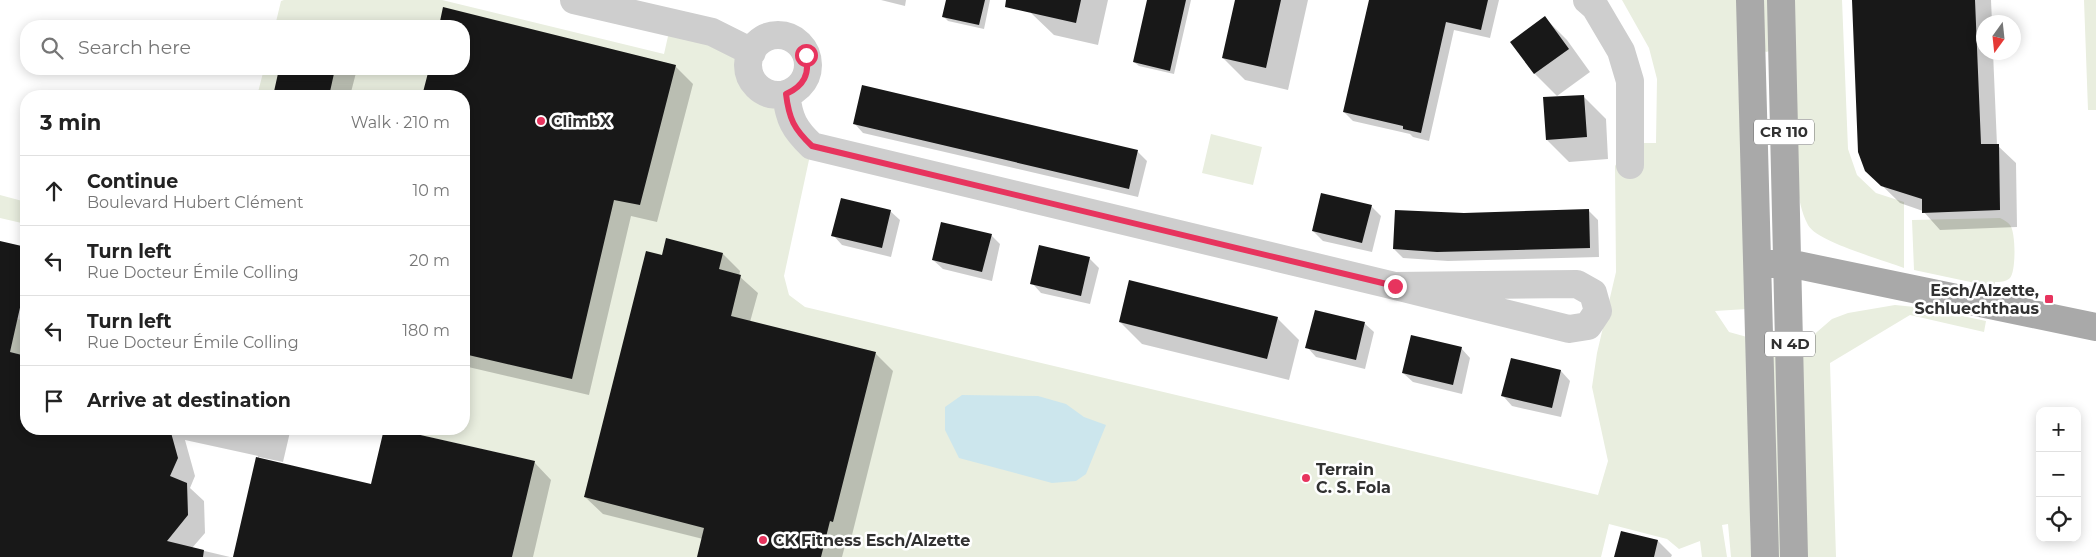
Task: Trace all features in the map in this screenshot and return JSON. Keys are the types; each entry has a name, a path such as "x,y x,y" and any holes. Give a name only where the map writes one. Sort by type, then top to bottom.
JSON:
{"main road":[{"name":"CR 110","path":"1750,0 1752,52 1773,264"},
{"name":"CR 110","path":"1773,264 1780,0"},
{"path":"1773,264 2096,327"},
{"name":"N 4D","path":"1765,557 1773,264"},
{"name":"N 4D","path":"1773,264 1794,557"}],"street":[{"path":"574,0 712,32 752,52"},
{"path":"1587,0 1595,7 1621,51 1630,81 1630,165"},
{"path":"785,36 794,40 806,55 807,74 795,90 786,94 776,95 767,93 752,80 749,71 749,61 752,52 766,38 785,36"},
{"path":"786,94 789,114 799,134 812,146 1569,329 1588,326 1598,311 1593,293 1577,284 1395,286"}],"shaded area":[{"path":"442,0 664,54 671,23 749,61 749,68 756,84 764,91 776,95 812,146 784,276 789,295 805,307 1598,495 1608,461 1592,387 1597,353 1616,272 1615,166 1630,143 1656,143 1657,79 1649,48 1622,0 1738,0 1738,70 1747,309 1715,311 1729,332 1747,337 1751,557 1731,557 1728,524 1722,525 1727,557 1702,557 1700,541 1679,549 1667,539 1609,524 1601,557 512,557 534,461 420,435 470,435 470,90 259,90 262,75 470,75 470,20 276,20 281,1"},
{"path":"1760,0 1769,0 1771,49 1767,52 1763,51"},
{"path":"1791,0 1842,0 1848,149 1857,175 1876,193 1904,202 1904,268 1837,244 1824,238 1808,225 1800,204 1796,183"},
{"path":"2084,0 2096,0 2096,110 2088,110"},
{"path":"1211,134 1262,147 1253,185 1202,173"},
{"path":"0,195 20,200 20,223 0,218"},
{"path":"2000,218 2010,225 2013,235 2013,268 2010,278 2003,282 1995,282 1994,287 1914,270 1912,220"},
{"path":"1895,305 1925,308 1986,321 1984,332 1910,315 1830,363 1836,557 1805,557 1800,337 1810,338 1832,319 1848,313"},
{"path":"17,319 20,320 20,354 10,352"},
{"path":"1769,337 1777,337 1783,557 1774,557"}],"water":[{"path":"962,395 1038,396 1066,404 1084,417 1106,425 1086,474 1076,481 1052,483 959,458 945,430 945,407"}],"building":[{"path":"946,0 985,0 979,25 942,17"},
{"path":"1006,0 1081,0 1076,23 1005,7"},
{"path":"1147,0 1186,0 1170,71 1133,62"},
{"path":"1235,0 1281,0 1266,68 1222,58"},
{"path":"1369,0 1488,0 1481,30 1446,22 1421,133 1403,129 1403,126 1343,112"},
{"path":"1852,0 1975,0 1981,144 1999,144 2000,210 1922,213 1922,199 1881,186 1865,171 1858,152"},
{"path":"443,7 676,65 640,205 614,200 572,379 470,355 470,90 424,90 427,75 470,75 470,20 440,20"},
{"path":"1545,16 1569,49 1534,74 1510,42"},
{"path":"278,75 334,75 330,90 274,90"},
{"path":"862,85 1138,150 1129,189 853,124"},
{"path":"1584,95 1587,137 1546,140 1543,97"},
{"path":"1321,193 1372,205 1362,243 1312,231"},
{"path":"841,198 891,210 882,248 831,236"},
{"path":"1589,209 1590,248 1437,252 1393,249 1395,210 1464,213"},
{"path":"941,222 992,234 982,272 932,260"},
{"path":"666,238 723,253 719,269 741,275 731,316 876,352 833,522 830,521 821,557 697,557 704,528 584,497 646,251 662,255"},
{"path":"0,241 20,246 20,308 10,352 20,354 20,435 172,435 178,458 170,476 187,483 188,515 167,541 204,550 203,557 0,557"},
{"path":"1039,245 1090,257 1081,296 1030,284"},
{"path":"1129,280 1278,317 1267,359 1119,322"},
{"path":"1315,310 1365,322 1356,360 1305,348"},
{"path":"1411,335 1462,347 1453,385 1402,373"},
{"path":"1511,358 1561,370 1552,408 1501,396"},
{"path":"383,435 420,435 535,461 512,557 233,557 256,457 371,484"},
{"path":"1621,531 1658,540 1654,557 1614,557"}],"place":[{"name":"ClimbX","path":"541,121"},
{"name":"Esch/Alzette, Schluechthaus","path":"2049,299"},
{"name":"Terrain C. S. Fola","path":"1306,478"},
{"name":"CK Fitness Esch/Alzette","path":"763,540"}],"route":[{"path":"806,55 807,74 795,90 786,94 789,114 799,134 812,146 1395,286"}]}
